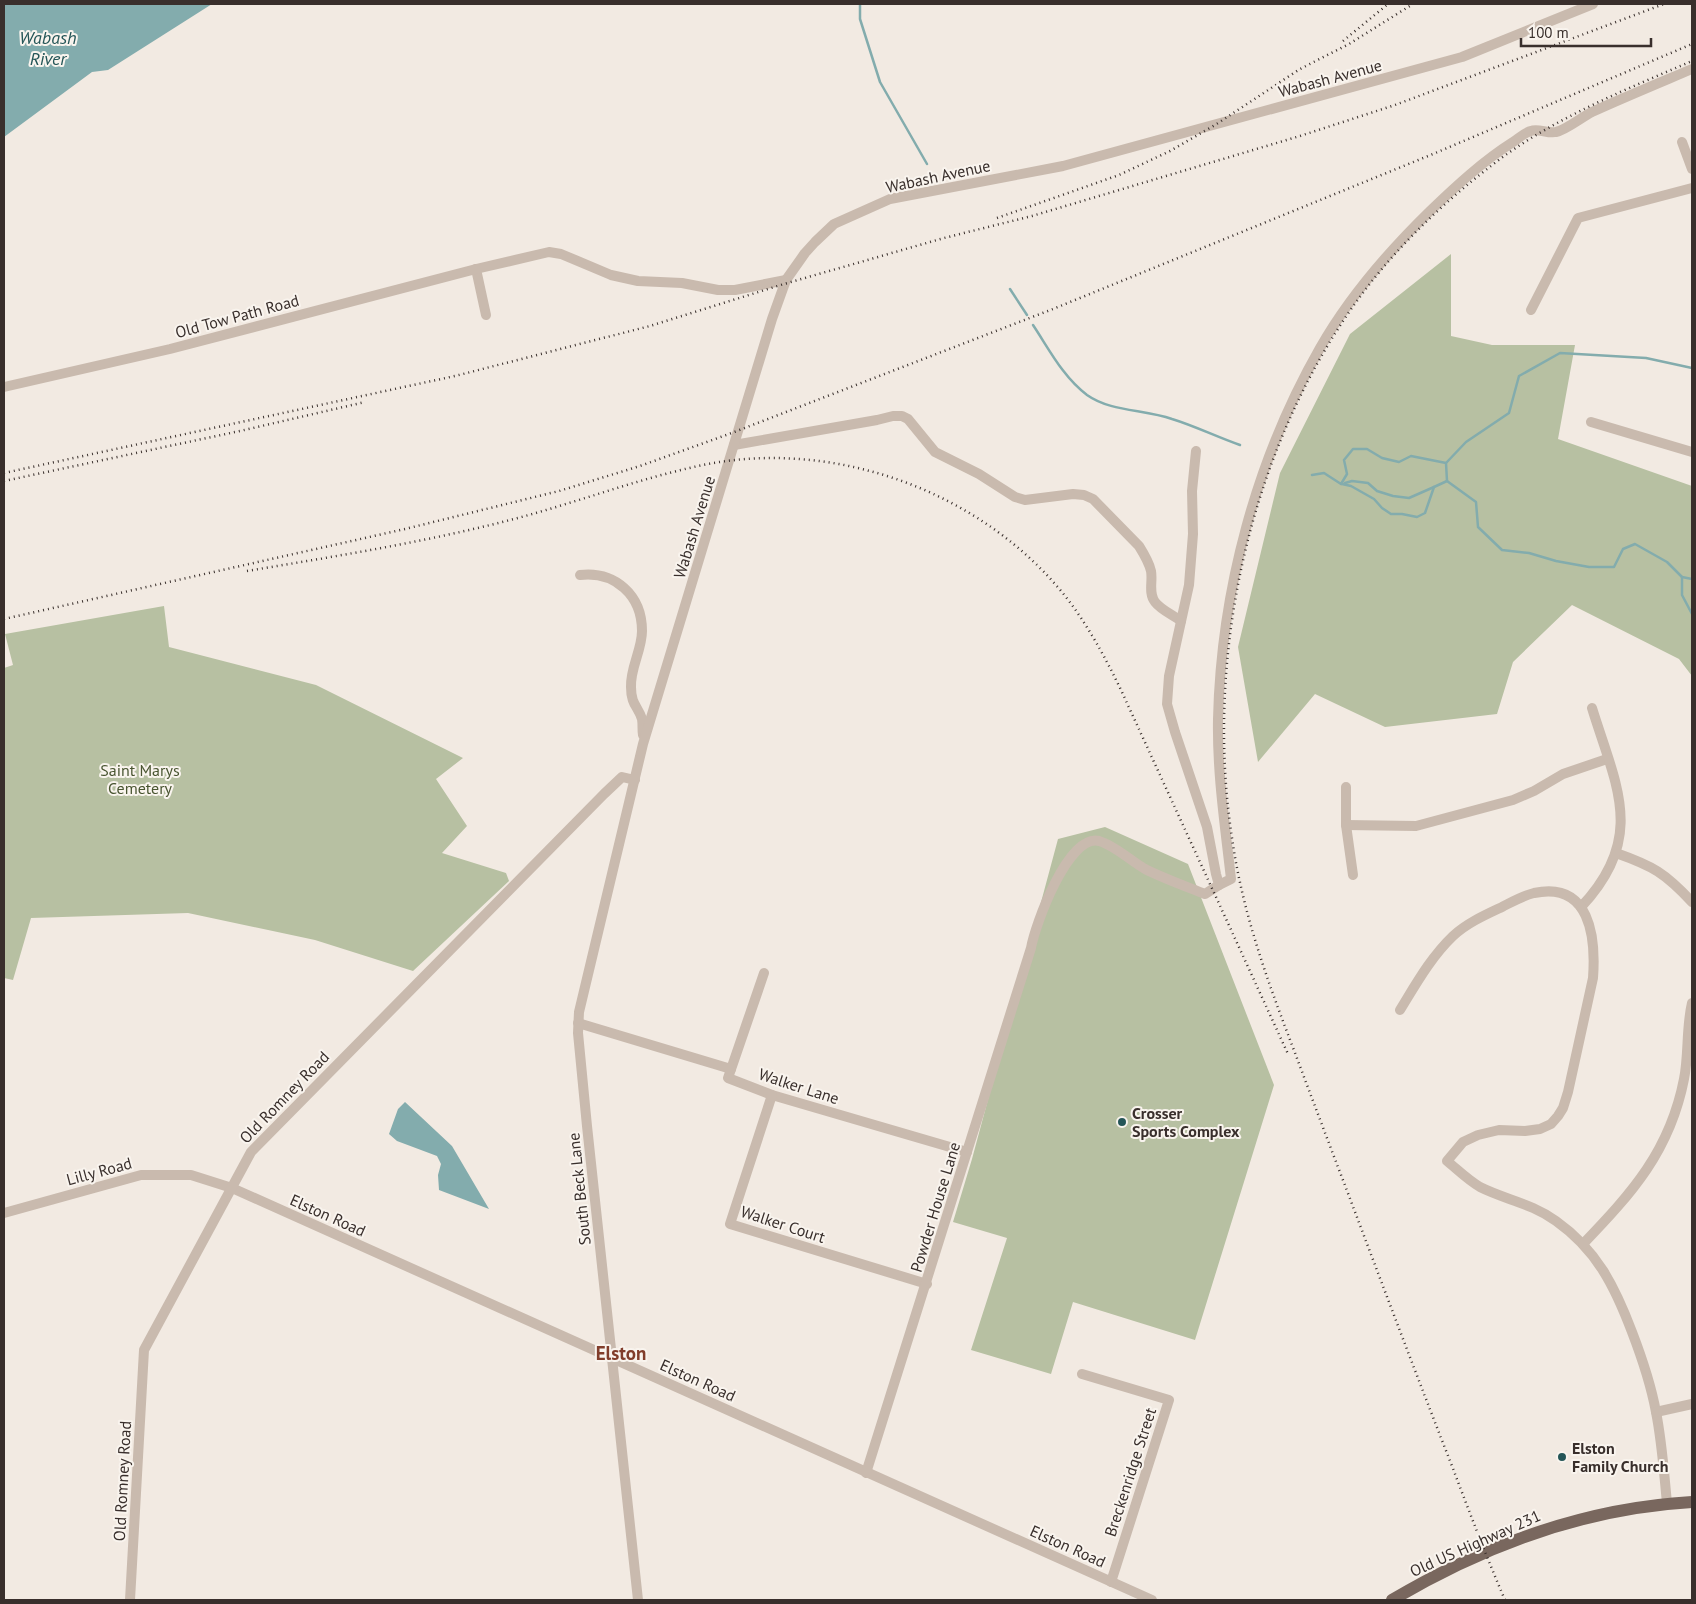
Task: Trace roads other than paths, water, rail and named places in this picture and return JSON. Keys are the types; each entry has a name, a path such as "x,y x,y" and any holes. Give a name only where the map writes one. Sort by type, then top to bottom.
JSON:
{"main road":[{"name":"Old US Highway 231","path":"1392,1600 1446,1570 1517,1539 1593,1516 1666,1503 1692,1502"}],"street":[{"name":"Wabash Avenue","path":"635,780 643,744 772,319 786,280 805,253 828,229 894,198 1063,166 1462,57 1593,4"},
{"path":"1196,451 1192,490 1191,568 1185,607 1169,676 1167,704 1207,827 1219,885 1231,879 1221,798 1218,722 1219,684 1234,580 1259,488 1274,446 1320,347 1351,302 1406,235 1448,194 1497,152 1531,130 1556,132 1591,113 1692,69"},
{"path":"1682,142 1692,169"},
{"path":"1531,310 1578,218 1692,188"},
{"name":"Old Tow Path Road","path":"4,387 170,349 541,253 556,252 611,276 718,290 735,290 786,280"},
{"path":"476,269 486,315"},
{"path":"734,445 893,416 902,416 914,424 935,452 979,474 1015,497 1025,500 1045,499 1073,494 1084,495 1093,499 1139,546 1151,570 1152,596 1156,603 1181,621"},
{"path":"1591,422 1692,452"},
{"path":"580,576 590,574 604,576 620,583 630,594 639,610 642,632 633,665 631,685 632,701 642,719 643,744"},
{"path":"1582,907 1607,873 1616,853 1622,816 1614,780 1592,708"},
{"path":"1346,825 1416,826 1513,800 1558,777 1607,759"},
{"name":"Old Romney Road","path":"130,1600 144,1350 250,1152 622,777 635,780"},
{"name":"South Beck Lane","path":"635,780 578,1022 587,1126 638,1600"},
{"path":"1346,786 1346,825 1353,875"},
{"name":"Powder House Lane","path":"866,1473 927,1284 1031,948 1034,932 1050,891 1078,849 1092,841 1100,842 1167,879 1205,894 1219,885"},
{"path":"1616,853 1656,869 1679,887 1692,902"},
{"path":"1400,1010 1422,974 1443,946 1458,931 1475,920 1522,897 1541,892 1567,896 1582,907 1587,916 1591,930 1594,978 1573,1073 1563,1108 1551,1124 1540,1129 1530,1131 1492,1131 1472,1138 1464,1142 1447,1161 1482,1188 1527,1204 1548,1215 1584,1244 1607,1276 1618,1296 1644,1363 1656,1412 1666,1503"},
{"path":"578,1022 731,1069 764,973"},
{"path":"1584,1244 1639,1182 1654,1160 1664,1140 1677,1108 1682,1086 1692,1003"},
{"name":"Walker Lane","path":"731,1069 728,1078 772,1096 967,1152"},
{"name":"Walker Court","path":"772,1096 730,1224 927,1284"},
{"name":"Lilly Road","path":"4,1213 141,1175 191,1175 232,1188"},
{"name":"Elston Road","path":"232,1188 1152,1600"},
{"name":"Breckenridge Street","path":"1082,1374 1169,1400 1111,1582"},
{"path":"1656,1412 1692,1404"}],"water":[{"name":"Wabash River","path":"4,4 212,4 108,70 92,72 4,137"},
{"path":"405,1102 452,1146 489,1209 439,1190 438,1175 441,1164 437,1156 397,1141 389,1134 398,1109"}],"waterway":[{"path":"860,4 860,19 880,82 927,164"},
{"path":"1010,289 1027,315"},
{"path":"1033,325 1071,380 1078,388 1096,401 1106,405 1172,419 1240,445"},
{"path":"1446,463 1466,442 1509,413 1519,376 1560,353 1646,358 1692,368"},
{"path":"1312,475 1324,473 1341,484 1347,474 1344,460 1353,449 1367,449 1382,458 1399,462 1411,456 1446,463 1447,481 1476,502 1478,527 1502,550 1529,553 1556,561 1589,567 1614,567 1623,549 1635,544 1667,562 1682,577 1692,579"},
{"path":"1345,483 1352,481 1368,483 1377,491 1409,498 1434,487"},
{"path":"1342,484 1351,486 1374,499 1391,514 1417,517 1425,513 1434,487 1447,481"},
{"path":"1682,577 1682,595 1692,614"}],"railway":[{"path":"1343,41 1388,4"},
{"path":"997,218 1119,175 1170,151 1215,125 1300,69 1349,44 1413,4"},
{"path":"4,473 455,376 650,326 784,284 944,238 1032,216 1300,136 1395,105 1664,4"},
{"path":"4,619 405,529 559,491 640,466 729,434 1053,309 1433,154 1692,44"},
{"path":"1505,1600 1425,1397 1282,1020 1256,943 1236,865 1225,768 1225,698 1231,626 1244,556 1264,487 1289,420 1321,357 1374,278 1424,224 1461,190 1500,159 1569,117 1692,61"},
{"path":"4,481 240,431 365,402"},
{"path":"247,571 448,535 538,512 683,469 758,458 809,460 859,468 907,483 954,504 997,531 1035,563 1069,601 1091,633 1121,690 1288,1054"}],"place":[{"name":"Crosser Sports Complex","path":"1122,1122"},
{"name":"Elston Family Church","path":"1562,1457"}],"district":[{"name":"Elston","path":"621,1353"}],"park label":[{"name":"Saint Marys Cemetery","path":"140,779"}]}
